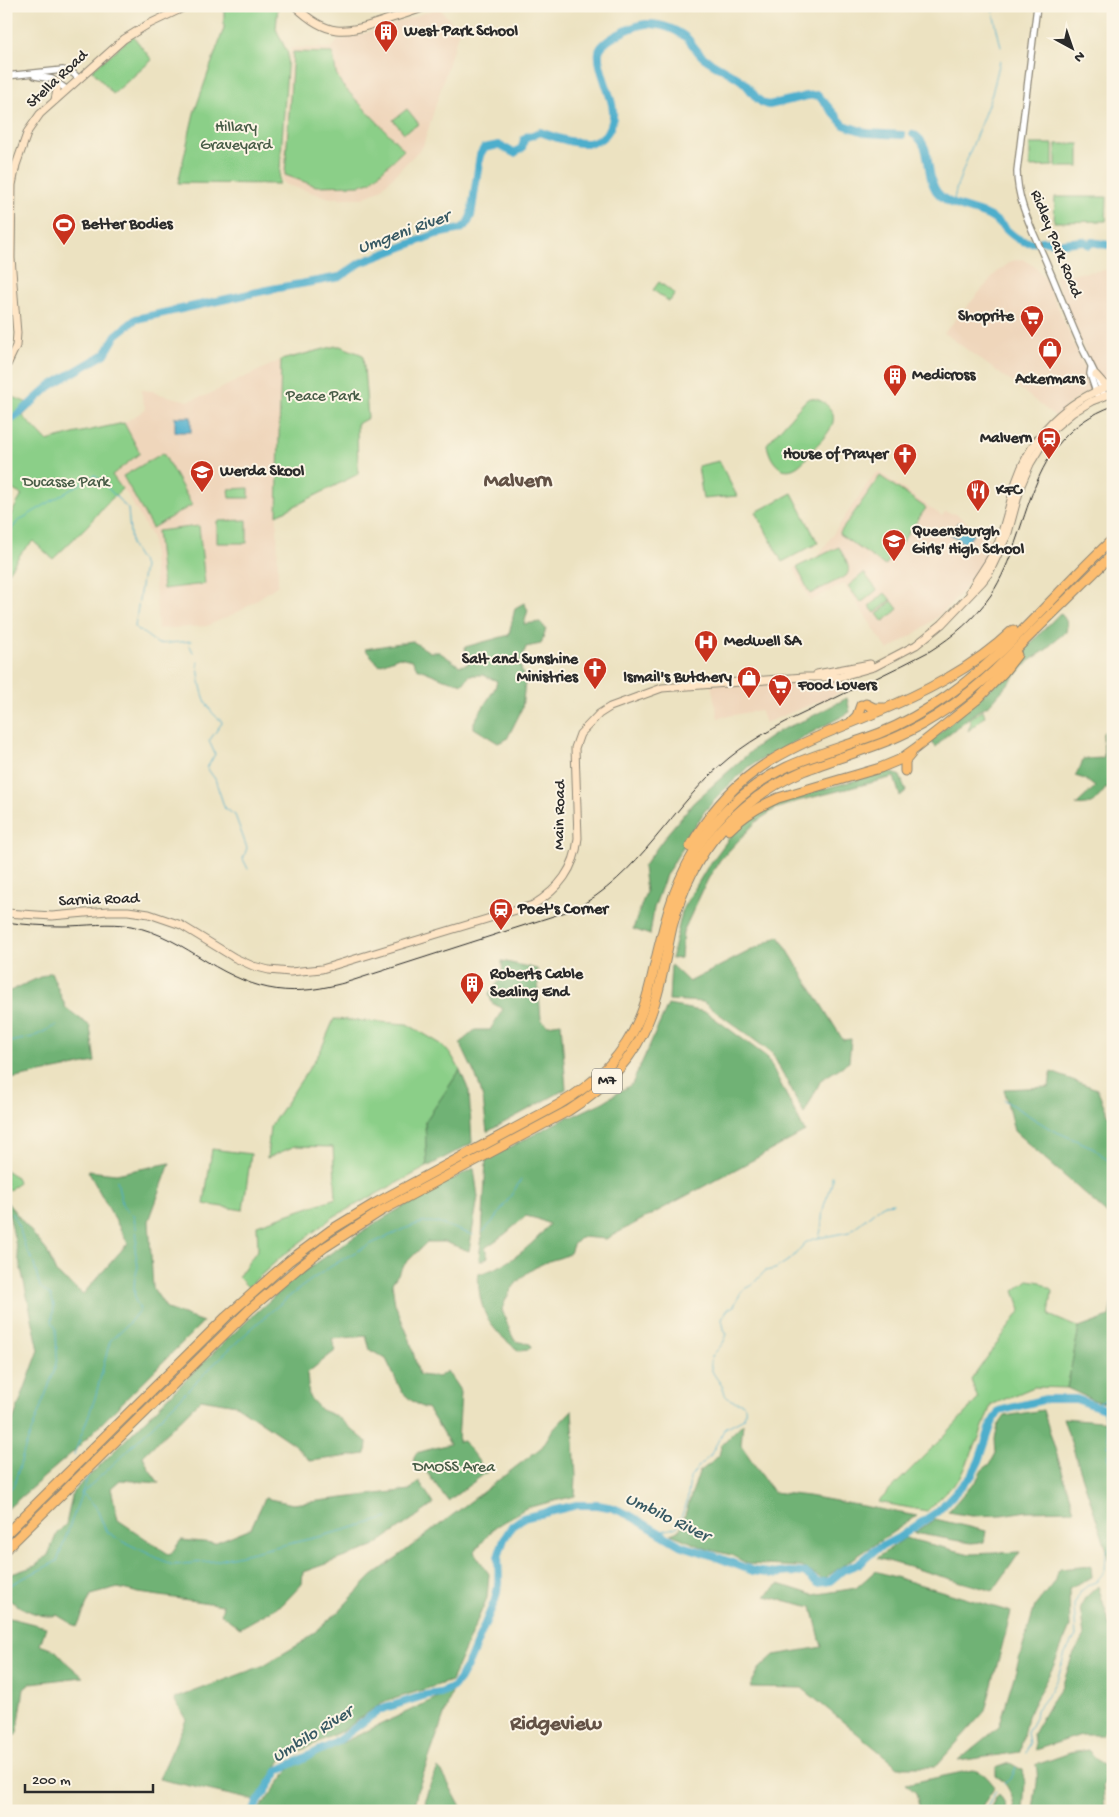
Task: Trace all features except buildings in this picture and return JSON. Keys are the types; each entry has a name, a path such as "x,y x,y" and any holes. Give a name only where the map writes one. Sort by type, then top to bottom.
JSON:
{"highway":[{"path":"659,944 661,922 680,867 699,831 738,784 770,761 798,745 943,682 990,650 1113,535"},
{"name":"M7","path":"6,1534 226,1317 296,1256 331,1230 374,1204 558,1105 592,1083 619,1055 639,1021 648,995 659,944 674,892 688,862 706,832 735,802 755,786 781,770 890,729 950,694 988,664 1113,539"},
{"name":"M7","path":"6,1549 250,1309 294,1271 325,1247 381,1211 568,1111 589,1097 610,1078 639,1040 650,1018 660,985 672,926 683,894 691,875 708,846 721,829 766,791 803,771 883,743 914,728 937,715 977,687 1113,554"},
{"path":"683,894 722,836 749,813 778,798 895,762 916,748 979,698 1003,673 1042,624"},
{"path":"845,725 857,716 863,704 874,708 888,707"},
{"path":"880,768 892,768 903,771 905,761 916,748"}],"main road":[{"name":"Stella Road","path":"6,367 16,346 17,333 11,258 14,175 23,143 32,125 40,114 78,78 132,34 187,6"},
{"path":"295,6 321,26 342,31 361,28 427,6"},
{"path":"54,81 55,100"},
{"path":"1096,375 1104,384 1112,388"},
{"name":"Main Road","path":"269,970 290,972 322,968 532,905 544,898 560,884 573,863 577,850 575,748 580,734 592,719 610,707 662,688 804,677 861,667 896,656 926,637 942,624 967,597 998,544 1016,483 1032,448 1056,417 1073,404 1112,388"},
{"name":"Sarnia Road","path":"6,914 64,916 108,911 128,911 149,914 181,925 243,962 269,970"}],"street":[{"name":"Ridley Park Road","path":"1036,6 1018,171 1018,189 1022,205 1036,240 1091,368 1096,375 1100,393"},
{"path":"10,76 63,70 73,73 78,78"},
{"path":"10,76 40,76 54,81 66,90"},
{"name":"Ridley Park Road","path":"1091,368 1090,374 1100,393"}],"shaded area":[{"path":"439,8 459,30 423,146 380,190 363,198 330,198 284,184 282,181 291,48 332,48 338,40 359,35"},
{"path":"1022,259 1034,266 1046,279 1093,388 1068,405 1056,417 944,333 997,272 1012,261"},
{"path":"1113,269 1113,386 1100,389 1054,276"},
{"name":"Werda Skool","path":"281,360 277,515 278,585 242,610 207,626 158,629 152,538 129,497 112,475 140,453 124,423 146,409 142,399 142,390 153,391 188,401 207,395"},
{"name":"Queensburgh Girls' High School","path":"879,472 942,516 945,512 956,514 993,540 987,556 965,588 942,613 919,631 888,650 844,584 810,601 794,568 818,556 866,486 875,474"},
{"path":"836,681 842,683 845,691 765,723 760,710 718,718 711,684"}],"green space":[{"name":"Hillary Graveyard","path":"224,6 278,6 276,29 288,54 279,184 178,183 194,113 224,28"},
{"path":"133,36 152,60 113,94 92,70"},
{"path":"293,52 333,53 336,73 342,85 404,150 370,182 360,185 316,186 285,175"},
{"path":"407,109 419,124 404,133 393,120"},
{"path":"1030,144 1053,144 1053,166 1030,167"},
{"path":"1056,144 1079,144 1079,167 1056,167"},
{"path":"1055,197 1107,197 1106,221 1054,222"},
{"path":"659,282 675,294 670,301 653,290"},
{"name":"Peace Park","path":"336,346 363,355 368,418 357,424 358,474 277,515 281,360"},
{"name":"Ducasse Park","path":"6,394 30,404 32,407 23,416 47,441 124,423 140,453 112,475 122,489 53,559 33,541 22,552 6,575 6,523 22,495 6,486"},
{"path":"810,398 822,401 828,407 833,414 832,425 826,435 800,464 786,470 773,461 767,444 806,400"},
{"path":"163,453 192,505 152,528 123,476"},
{"path":"719,461 737,496 703,499 698,466"},
{"path":"880,476 926,508 885,566 839,534"},
{"path":"249,488 249,498 230,498 229,489"},
{"path":"792,493 818,543 782,562 756,512"},
{"path":"247,520 247,543 217,543 217,521"},
{"path":"199,526 205,584 163,589 157,531"},
{"path":"839,547 848,566 848,573 846,576 810,594 797,567"},
{"path":"864,573 877,590 861,603 848,586"},
{"path":"885,593 891,600 875,613 869,606"},
{"path":"892,601 898,609 883,622 877,614"},
{"path":"524,603 528,610 524,624 540,622 546,629 541,644 526,647 520,664 525,683 522,709 507,739 498,743 474,728 474,722 495,688 497,681 483,675 470,675 463,684 444,679 417,668 412,660 399,657 379,665 365,649 412,641 430,652 439,652 460,666 468,664 465,647 509,635 515,608"},
{"path":"1060,613 1066,622 1066,632 1046,650 1029,661 990,704 975,713 946,736 936,747 930,741 996,683 1022,652"},
{"path":"847,698 850,712 748,767 722,792 704,812 666,875 654,908 650,935 633,929 646,892 643,867 693,803 757,746 781,730"},
{"path":"983,710 985,716 968,731 971,723 969,719"},
{"path":"1113,730 1113,794 1106,788 1090,804 1076,805 1095,787 1085,779 1075,776 1083,759 1104,758 1103,733"},
{"path":"889,771 900,776 906,791 900,796 894,777 798,801 775,809 757,821 720,860 708,879 683,932 681,958 671,959 683,908 707,868 738,826 758,812 783,800"},
{"path":"779,936 843,1040 851,1039 849,1062 821,1080 804,1114 772,1053 703,1002 669,1000 671,965 689,982"},
{"path":"502,961 537,969 541,1019 547,1025 561,1023 566,1089 487,1132 483,1099 478,1081 460,1043 475,1030 490,1030 503,1009 492,1003 489,993 503,977"},
{"path":"51,972 66,1008 90,1026 95,1062 6,1080 6,988 10,991"},
{"path":"668,1005 706,1012 767,1057 805,1132 606,1239 581,1237 573,1245 570,1253 543,1263 527,1273 509,1293 502,1310 515,1341 530,1344 531,1347 528,1350 519,1351 500,1335 488,1319 481,1299 478,1274 498,1267 518,1255 549,1224 526,1216 485,1248 488,1257 480,1261 486,1160 569,1116 571,1117 603,1102 632,1084"},
{"path":"334,1019 407,1024 441,1044 452,1056 460,1070 425,1122 427,1167 333,1217 281,1257 248,1287 238,1277 258,1249 257,1225 336,1198 333,1147 295,1146 267,1158 270,1127 320,1052"},
{"path":"460,1070 469,1091 472,1143 427,1167 425,1122"},
{"path":"1051,1072 1097,1089 1108,1115 1113,1120 1113,1219 1014,1131 1004,1089 1049,1087"},
{"path":"212,1149 251,1154 243,1210 204,1204"},
{"path":"170,1163 149,1221 153,1288 167,1309 203,1322 74,1451 6,1510 6,1439 39,1350 6,1201 47,1251 56,1273 83,1294 128,1243 88,1171 116,1174"},
{"name":"DMOSS Area","path":"474,1168 478,1197 469,1251 445,1242 427,1242 405,1264 392,1283 395,1304 410,1340 419,1375 438,1377 447,1371 461,1392 458,1442 463,1441 487,1472 448,1501 422,1466 413,1461 416,1453 450,1444 427,1408 412,1401 402,1392 386,1359 370,1350 366,1336 332,1339 335,1351 307,1373 309,1397 321,1410 336,1416 367,1442 366,1454 310,1461 295,1445 236,1405 201,1399 143,1456 159,1483 120,1480 111,1488 118,1520 170,1555 181,1540 214,1543 251,1528 265,1498 293,1504 410,1490 419,1481 434,1504 373,1547 303,1572 302,1584 283,1604 240,1628 221,1614 223,1605 139,1593 118,1588 91,1595 77,1627 57,1615 44,1616 37,1614 24,1609 6,1598 6,1576 35,1566 48,1555 57,1533 66,1524 73,1492 222,1344 293,1279 372,1225 433,1189"},
{"path":"6,1170 16,1177 18,1182 10,1190 6,1190"},
{"path":"1028,1280 1041,1282 1052,1291 1049,1315 1079,1328 1067,1388 1034,1387 991,1405 978,1440 960,1478 927,1511 878,1502 978,1399 971,1380 1021,1310 1014,1291"},
{"path":"1113,1296 1113,1405 1093,1400 1067,1388 1079,1328 1109,1317"},
{"path":"572,1410 576,1476 575,1496 526,1508 495,1527 474,1552 489,1574 487,1598 451,1681 381,1703 344,1730 281,1760 257,1801 159,1779 186,1720 174,1699 262,1666 303,1642 337,1613 371,1577 542,1447 552,1431"},
{"path":"1043,1410 1074,1510 1027,1511 1001,1515 972,1516 948,1512 975,1483 982,1470 990,1464 996,1453 995,1439 998,1426 1005,1416"},
{"path":"1063,1418 1113,1422 1113,1569"},
{"path":"743,1423 741,1445 773,1492 808,1496 917,1516 823,1579 801,1567 748,1564 731,1555 707,1549 671,1534 680,1530 699,1472 719,1455 722,1444"},
{"path":"935,1519 986,1531 984,1542 971,1543 914,1533"},
{"path":"905,1538 970,1554 1020,1552 993,1591 877,1558"},
{"path":"1091,1566 1092,1577 1069,1588 1070,1627 1053,1667 1027,1716 1020,1752 958,1761 999,1727 1035,1606 1054,1582 1059,1569"},
{"path":"875,1571 1011,1612 985,1711 935,1767 898,1767 802,1688 750,1687 759,1669 774,1655 822,1647 812,1607 765,1596 779,1584 813,1595 856,1588"},
{"path":"1098,1586 1113,1634 1113,1725 1101,1735 1081,1735 1035,1750 1033,1734 1062,1687 1072,1657 1084,1636 1080,1607 1085,1598"},
{"path":"6,1617 46,1627 40,1645 56,1651 83,1677 31,1683 24,1689 17,1735 6,1736"},
{"path":"453,1690 417,1792 413,1811 258,1811 291,1767"},
{"path":"1088,1750 1109,1772 1103,1786 1105,1811 1033,1811 1037,1782 1036,1765 1070,1753"},
{"path":"1010,1763 1022,1770 1025,1782 1023,1811 1014,1811 1010,1791 1004,1782 996,1776 996,1768"},
{"path":"438,1768 463,1811 425,1811 427,1794"},
{"path":"972,1770 982,1773 995,1787 981,1811 920,1811 916,1793 906,1784"},
{"path":"999,1794 1005,1803 1006,1811 989,1811 995,1799"}],"water":[{"path":"175,417 191,417 191,432 175,432"},
{"path":"958,522 974,533 966,545 950,534"}],"waterway":[{"path":"994,6 993,12 1001,47"},
{"name":"Umgeni River","path":"6,423 50,386 105,354 116,335 136,319 272,289 340,277 360,263 436,234 461,229 467,224 471,216 480,155 484,148 499,145 514,153 522,148 524,139 540,132 564,140 582,143 595,141 606,134 612,123 613,110 600,64 599,52 601,47 612,38 634,27 646,24 657,25 679,33 688,39 703,57 742,81 765,104 769,105 818,95 844,125 867,133 902,135"},
{"path":"953,203 957,186 992,94 1000,61"},
{"name":"Umgeni River","path":"913,134 924,145 933,185 943,198 956,205 992,218 1016,238 1033,242"},
{"name":"Umgeni River","path":"1042,241 1054,244 1083,241 1089,245 1092,242 1107,245 1113,244"},
{"path":"6,537 18,521 95,475 128,509 131,545 144,566 135,627 158,644 192,641"},
{"path":"189,644 193,652"},
{"path":"198,662 199,678 206,702 222,723 209,741 215,754 207,768 215,779 225,809 235,815 247,848 243,859 248,869"},
{"path":"6,1043 33,1037 57,1025"},
{"path":"1004,1100 1052,1130 1094,1148 1113,1165"},
{"path":"819,1237 823,1210 831,1188 832,1176"},
{"path":"74,1455 95,1398 110,1341 129,1323 140,1309 135,1300 134,1288 138,1267 135,1249 137,1240 136,1226 133,1215 122,1204 117,1180"},
{"path":"483,1232 496,1218 521,1180"},
{"path":"659,1532 677,1527 687,1502 690,1478 710,1456 725,1428 744,1418 744,1405 725,1395 711,1368 712,1357 723,1343 727,1334 722,1319 728,1309 734,1306 741,1292 752,1285 765,1271 775,1269 792,1258 805,1243 813,1239 849,1232 884,1204 893,1203"},
{"path":"6,1493 14,1485 24,1451 54,1372 57,1358 56,1329 52,1321 54,1306 51,1296 40,1287 33,1261 25,1247 12,1213"},
{"path":"388,1518 322,1536 215,1561 172,1565 120,1540 106,1531 96,1507 82,1493 245,1334 299,1288 328,1268 359,1250 420,1223 435,1222 473,1235"},
{"path":"1092,1406 1113,1397"},
{"name":"Umbilo River","path":"252,1811 279,1770 335,1743 379,1710 426,1695 441,1693 453,1687 469,1662 495,1600 499,1583 498,1557 504,1539 512,1526 523,1518 577,1505 598,1505 613,1508 629,1515 680,1545 753,1571 774,1574 789,1572 805,1573 818,1583 830,1581 843,1570 860,1563 875,1550 898,1538 937,1512 972,1475 979,1461 992,1423 999,1411 1046,1399 1076,1399 1113,1412"},
{"path":"1102,1409 1108,1434 1109,1459 1113,1466"},
{"path":"6,1587 57,1561 89,1473"},
{"path":"1026,1753 1029,1743 1027,1733 1035,1718 1036,1710 1050,1692 1058,1677 1065,1653 1076,1636 1074,1605 1081,1591 1096,1582 1105,1571 1106,1553 1113,1542"},
{"path":"1004,1784 1012,1777 1016,1767"},
{"path":"985,1811 996,1791"}],"railway":[{"path":"6,922 49,926 106,924 131,926 170,940 225,972 243,980 260,986 293,991 311,990 351,981 572,910 596,896 637,860 709,776 740,750 785,722 930,651 964,626 991,595 1005,569 1034,488 1046,463 1062,440 1084,421 1113,406"}],"place":[{"name":"West Park School","path":"386,53"},
{"name":"Better Bodies","path":"64,246"},
{"name":"Shoprite","path":"1032,338"},
{"name":"Ackermans","path":"1050,370"},
{"name":"Medicross","path":"895,397"},
{"name":"Malvern","path":"1049,460"},
{"name":"House of Prayer","path":"905,476"},
{"name":"Werda Skool","path":"202,493"},
{"name":"KFC","path":"978,512"},
{"name":"Queensburgh Girls' High School","path":"894,562"},
{"name":"Medwell SA","path":"706,663"},
{"name":"Salt and Sunshine Ministries","path":"595,690"},
{"name":"Ismail's Butchery","path":"749,699"},
{"name":"Food Lovers","path":"780,707"},
{"name":"Poet's Corner","path":"501,931"},
{"name":"Roberts Cable Sealing End","path":"472,1005"}],"district":[{"name":"Malvern","path":"518,482"},
{"name":"Ridgeview","path":"556,1725"}]}
